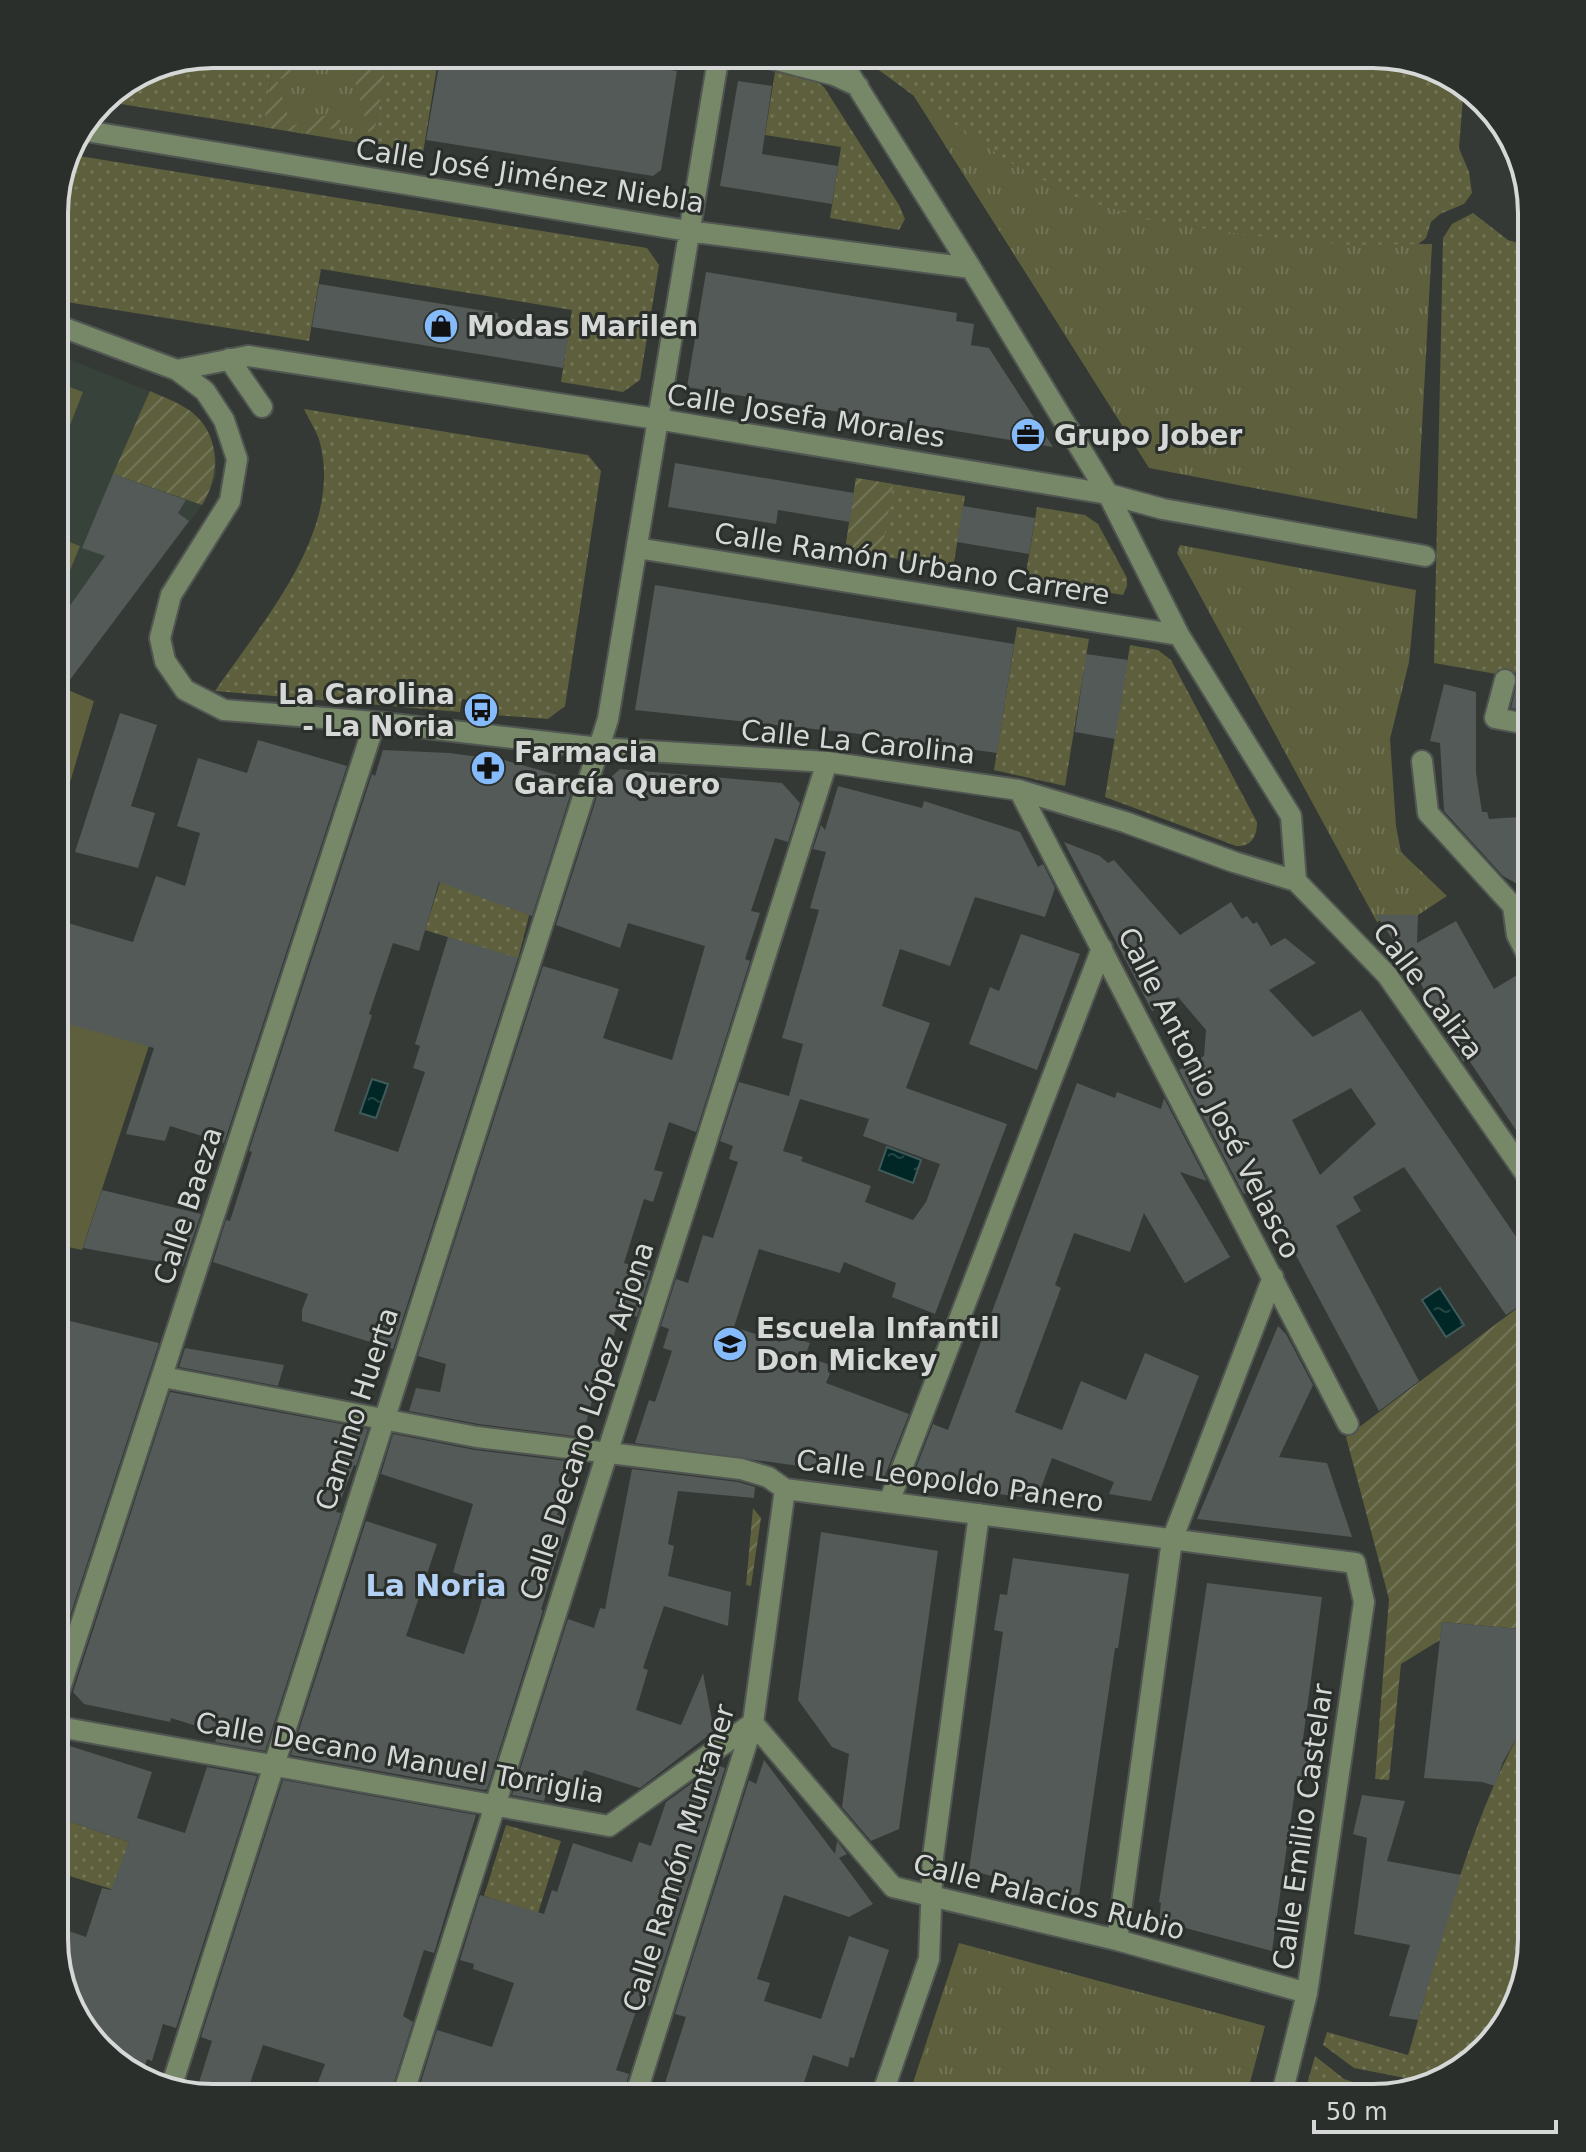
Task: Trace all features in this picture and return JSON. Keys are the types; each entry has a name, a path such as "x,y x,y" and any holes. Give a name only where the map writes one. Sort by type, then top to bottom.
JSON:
{"street":[{"name":"Camino Huerta","path":"174,2078 608,719 717,68"},
{"path":"807,68 858,86"},
{"path":"846,68 1108,494 1179,635 1291,816 1296,881"},
{"name":"Calle José Jiménez Niebla","path":"92,132 688,231 971,268"},
{"name":"Calle La Carolina","path":"68,329 177,370 205,391 224,420 237,459 230,501 171,595 160,638 165,661 184,674 185,690 224,710 375,722 599,748 827,762 1019,790 1125,822 1296,881"},
{"name":"Calle Josefa Morales","path":"177,370 248,356 657,419 1108,494 1163,509 1425,556"},
{"path":"229,359 262,407"},
{"name":"Calle Ramón Urbano Carrere","path":"637,548 1179,635"},
{"path":"1505,680 1495,718 1518,722"},
{"name":"Calle Baeza","path":"68,1665 375,722"},
{"path":"1422,761 1428,813 1518,900"},
{"name":"Calle Decano López Arjona","path":"406,2084 827,762"},
{"name":"Calle Antonio José Velasco","path":"1019,790 1348,1424"},
{"name":"Calle Caliza","path":"1296,881 1387,975 1518,1163"},
{"path":"889,1502 1102,948"},
{"path":"1117,1940 1172,1540 1273,1277"},
{"name":"Calle Leopoldo Panero","path":"163,1377 477,1437 741,1469 768,1477 785,1489 1355,1563"},
{"name":"Calle Ramón Muntaner","path":"639,2084 753,1723 785,1489"},
{"path":"886,2084 929,1959 933,1857 979,1514"},
{"name":"Calle Emilio Castelar","path":"1284,2084 1307,1993 1364,1602 1355,1563"},
{"name":"Calle Decano Manuel Torriglia","path":"68,1728 609,1826 753,1723"},
{"name":"Calle Palacios Rubio","path":"753,1723 893,1887 1117,1940 1307,1993"}],"shaded area":[{"path":"68,359 174,401 203,423 216,459 216,476 202,505 68,683"}],"green space":[{"path":"204,68 273,68 263,127 118,104 140,87 175,73"},
{"path":"273,68 386,68 372,145 263,127"},
{"path":"273,68 301,68 302,72 277,80 291,126 337,112 342,126 311,134 263,127"},
{"path":"352,68 386,68 372,145"},
{"path":"386,68 437,68 423,153 372,145"},
{"path":"876,68 1392,69 1428,79 1463,100 1459,148 1469,172 1472,193 1464,204 1440,214 1431,222 1426,238 1407,253 1035,287 914,96"},
{"path":"775,72 811,78 824,87 899,205 905,219 899,230 830,218 841,147 765,135"},
{"path":"914,96 1009,162 1078,198 1149,220 1246,235 1350,245 1432,244 1417,519 1149,468"},
{"path":"80,156 647,248 659,265 640,380 623,392 561,382 572,310 321,269 309,341 68,302 68,204"},
{"path":"1473,213 1508,240 1518,243 1518,674 1512,672 1511,676 1434,663 1443,238 1452,224"},
{"path":"68,386 83,392 68,430"},
{"path":"150,391 189,410 207,430 215,455 215,468 202,505 113,474"},
{"path":"304,409 588,455 601,471 565,706 548,719 495,715 497,704 462,699 460,712 215,691 294,574 320,510 324,476 320,443"},
{"path":"856,478 965,496 953,568 845,550"},
{"path":"856,478 893,484 881,556 845,550"},
{"path":"1037,507 1085,515 1098,524 1127,578 1123,595 1025,579"},
{"path":"68,541 80,546 68,576"},
{"path":"1180,545 1416,590 1409,662 1390,739 1396,826 1401,852 1447,896 1418,915 1390,915 1377,922 1177,553"},
{"path":"1017,627 1089,639 1065,786 994,770"},
{"path":"1130,645 1158,650 1171,660 1257,822 1255,836 1250,843 1236,846 1105,797"},
{"path":"68,690 94,701 68,789"},
{"path":"440,882 530,912 518,959 425,930"},
{"path":"68,964 160,1012 82,1250 68,1247"},
{"path":"1518,1308 1518,1629 1442,1622 1440,1640 1401,1664 1389,1780 1375,1779 1389,1599 1346,1437"},
{"path":"753,1508 761,1518 751,1586 746,1585"},
{"path":"1518,1737 1517,1958 1499,2012 1476,2042 1446,2065 1428,2073 1405,2078 1354,2068 1323,2045 1327,2032 1408,2055 1459,1879"},
{"path":"68,1821 129,1842 114,1890 68,1875"},
{"path":"506,1825 561,1841 538,1913 484,1896"},
{"path":"959,1943 1265,2026 1250,2084 913,2084"},
{"path":"1315,2056 1344,2079 1359,2084 1307,2084"}],"water":[{"path":"372,1079 388,1084 376,1118 360,1113"},
{"path":"887,1147 921,1160 913,1183 879,1170"},
{"path":"1440,1288 1464,1325 1446,1337 1422,1300"}],"building":[{"path":"439,68 659,68 677,71 661,170 653,176 426,140"},
{"path":"738,81 772,86 762,154 838,166 832,204 720,186"},
{"path":"706,272 957,313 956,321 974,324 971,345 989,348 1053,447 687,387"},
{"path":"319,284 570,328 563,368 312,327"},
{"path":"675,463 854,493 850,522 778,510 776,524 668,507"},
{"path":"113,474 186,500 178,513 189,521 68,682 68,608 105,556 82,548"},
{"path":"963,506 1035,518 1029,554 957,542"},
{"path":"655,585 1014,644 997,753 852,733 635,710"},
{"path":"1086,654 1128,660 1115,739 1075,732"},
{"path":"1518,678 1518,709 1511,708"},
{"path":"1444,684 1476,692 1476,773 1482,812 1487,812 1489,819 1518,817 1518,884 1503,876 1444,811 1440,743 1430,741"},
{"path":"120,713 157,725 131,806 155,813 138,868 75,852"},
{"path":"258,740 347,766 224,1143 170,1126 165,1141 126,1134 154,1048 68,1024 68,923 133,942 156,876 185,886 200,833 177,826 198,758 247,773"},
{"path":"383,750 449,753 504,760 575,780 532,916 439,882 419,951 393,943 369,1014 372,1015 334,1131 398,1152 425,1072 413,1068 420,1046 415,1044 448,937 518,958 393,1349 302,1321 308,1294 213,1262 226,1220 230,1221 252,1152 249,1151 372,774 375,776"},
{"path":"620,769 782,783 800,803 788,842 775,838 751,911 760,913 745,959 750,961 696,1132 669,1122 654,1170 663,1172 653,1202 644,1199 624,1263 651,1271 637,1317 621,1311 582,1437 479,1424 409,1411 416,1388 440,1392 446,1364 418,1356 543,966 619,989 603,1038 672,1060 705,946 628,923 620,948 556,925 600,787"},
{"path":"838,786 922,808 924,801 1020,832 1038,867 1043,864 1055,888 1045,917 975,897 950,966 900,949 882,1006 930,1023 906,1088 1007,1124 935,1314 892,1297 896,1283 844,1262 840,1273 759,1249 734,1327 780,1342 783,1334 810,1343 805,1356 833,1366 826,1383 909,1414 884,1478 635,1443 649,1400 655,1402 672,1351 663,1348 669,1329 661,1326 676,1279 688,1283 703,1235 713,1238 738,1162 729,1159 733,1146 720,1141 739,1082 789,1096 803,1044 782,1038 819,910 810,908 826,852 813,849 821,825 825,830","holes":["800,1099 869,1119 863,1136 940,1164 926,1202 913,1220 865,1202 871,1186 801,1161 803,1157 783,1151"]},
{"path":"1064,842 1100,856 1108,863 1114,860 1180,935 1231,902 1242,919 1247,916 1253,924 1257,922 1271,946 1285,938 1316,963 1269,990 1313,1037 1361,1010 1518,1240 1518,1307 1506,1315 1404,1167 1353,1197 1361,1211 1336,1226 1419,1381 1379,1411 1275,1216 1265,1201 1243,1193 1179,1070 1204,1056 1206,1030 1178,997 1152,1011","holes":["1351,1088 1376,1124 1320,1175 1292,1120"]},
{"path":"1376,915 1418,915 1417,943 1456,921 1494,989 1518,974 1518,1133 1468,1059 1463,1062 1451,1037 1448,1039 1404,956"},
{"path":"1021,934 1080,954 1037,1070 969,1044 990,987 999,991"},
{"path":"1077,1083 1115,1098 1117,1092 1161,1109 1164,1098 1207,1181 1180,1172 1230,1257 1185,1283 1144,1213 1130,1252 1074,1233 1055,1285 1061,1288 1015,1412 1062,1430 1081,1381 1126,1400 1145,1353 1199,1376 1151,1501 1109,1494 1114,1482 1052,1458 1037,1499 915,1483 911,1481 933,1424 948,1430"},
{"path":"102,1190 201,1214 183,1266 83,1248"},
{"path":"68,1320 159,1343 68,1622"},
{"path":"1278,1326 1286,1334 1313,1385 1279,1457 1327,1463 1352,1537 1197,1519"},
{"path":"185,1348 284,1365 278,1386 179,1367"},
{"path":"170,1392 368,1429 336,1512 341,1513 265,1751 215,1742 219,1733 171,1718 170,1722 84,1704 73,1692"},
{"path":"393,1434 475,1450 574,1462 557,1515 569,1518 543,1610 487,1789 484,1790 291,1755 366,1521 437,1544 406,1636 464,1654 478,1613 486,1585 453,1572 473,1504 381,1474"},
{"path":"632,1469 738,1482 755,1487 754,1498 678,1491 668,1544 674,1546 668,1576 731,1592 728,1626 664,1606 643,1668 648,1670 636,1710 681,1725 703,1673 714,1731 640,1788 584,1770 580,1782 552,1773 544,1801 512,1795 568,1619 594,1628 600,1608 605,1609"},
{"path":"821,1532 938,1551 899,1829 871,1841 842,1807 849,1754 832,1747 798,1700"},
{"path":"1013,1558 1129,1574 1118,1648 1115,1648 1079,1896 1026,1889 1026,1885 969,1870 1003,1632 994,1630 1000,1594 1007,1595"},
{"path":"1207,1583 1322,1597 1303,1739 1316,1741 1311,1778 1297,1776 1272,1951 1159,1921 1159,1902"},
{"path":"1442,1622 1518,1629 1518,1736 1503,1762 1495,1786 1482,1782 1424,1778"},
{"path":"68,1745 152,1772 137,1818 185,1833 207,1767 257,1776 176,2028 163,2024 152,2061 147,2059 145,2067 110,2042 87,2012 69,1958 68,1931 86,1937 102,1888 111,1890 129,1842 68,1821"},
{"path":"764,1760 835,1854 837,1841 847,1854 839,1858 873,1904 849,1917 784,1895 757,1979 770,1983 764,2001 821,2019 849,1936 889,1950 854,2058 850,2057 848,2067 813,2055 804,2084 665,2084 686,2017 675,2014 749,1780 756,1784"},
{"path":"717,1765 725,1768 650,2006 639,2002 616,2070 629,2074 626,2084 420,2084 437,2030 492,2047 514,1983 473,1969 474,1964 460,1960 480,1895 544,1914 552,1890 557,1892 573,1843 632,1862 639,1842 651,1846 666,1802"},
{"path":"283,1780 476,1815 434,1953 424,1950 403,2016 413,2022 393,2084 317,2084 325,2064 263,2045 250,2084 199,2083 212,2041 201,2037"},
{"path":"1362,1795 1405,1801 1387,1861 1461,1875 1418,2020 1389,2016 1410,1945 1354,1934 1367,1838 1353,1834"}],"place":[{"name":"Modas Marilen","path":"441,326"},
{"name":"Grupo Jober","path":"1028,435"},
{"name":"La Carolina - La Noria","path":"481,710"},
{"name":"Farmacia García Quero","path":"488,768"},
{"name":"Escuela Infantil Don Mickey","path":"730,1344"}],"district":[{"name":"La Noria","path":"436,1585"}]}
